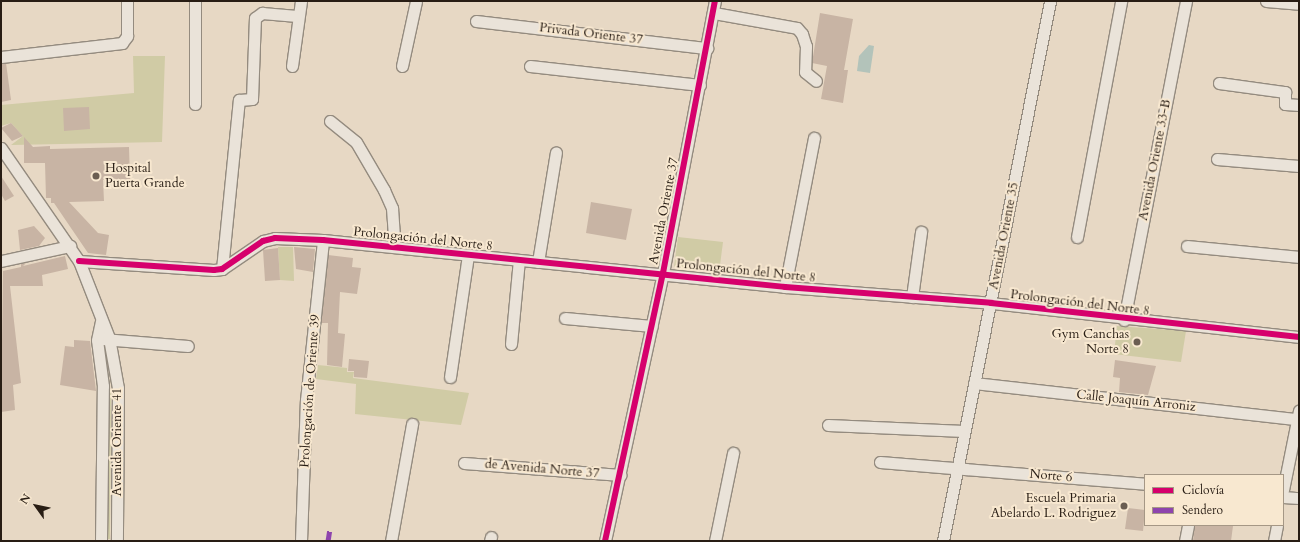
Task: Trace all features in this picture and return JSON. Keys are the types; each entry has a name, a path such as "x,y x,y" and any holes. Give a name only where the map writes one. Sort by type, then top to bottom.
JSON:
{"street":[{"path":"1,57 122,43 127,36 127,1"},
{"path":"194,1 195,104"},
{"path":"292,66 301,1"},
{"path":"402,66 416,1"},
{"name":"Avenida Oriente 37","path":"605,541 663,273 714,13 715,1"},
{"name":"Avenida Oriente 35","path":"943,541 956,467 991,303 1050,1"},
{"path":"1077,237 1120,1"},
{"name":"Avenida Oriente 33-B","path":"1124,320 1186,1"},
{"path":"1266,1 1299,4"},
{"path":"79,261 222,269 239,100 252,99 255,18 262,13 298,16"},
{"path":"714,13 796,28 802,34 806,46 804,69 816,81"},
{"name":"Privada Oriente 37","path":"476,21 707,48"},
{"path":"530,66 700,85"},
{"path":"1219,83 1285,92 1285,104 1299,105"},
{"path":"330,121 356,142 384,190 392,208 395,247"},
{"path":"785,287 814,138"},
{"name":"Avenida Oriente 41","path":"1,148 79,261 101,321 109,338 118,388 117,541"},
{"path":"538,262 556,152"},
{"path":"1217,159 1299,166"},
{"path":"912,297 920,232"},
{"name":"Prolongación del Norte 8","path":"222,269 263,241 275,238 322,240 663,273 785,287 991,303 1124,320 1299,337"},
{"name":"Prolongación de Oriente 39","path":"301,541 306,400 322,240"},
{"path":"1,261 70,246"},
{"path":"1187,246 1299,256"},
{"path":"450,377 468,255"},
{"path":"511,344 519,260"},
{"path":"565,318 652,326"},
{"name":"Avenida Oriente 41","path":"101,321 97,340 102,386 101,541"},
{"path":"97,340 109,338 188,346"},
{"name":"Calle Joaquín Arroniz","path":"974,383 1298,415"},
{"path":"1284,485 1298,415"},
{"path":"391,541 412,424"},
{"path":"828,426 964,431"},
{"path":"715,541 733,453"},
{"name":"Norte 6","path":"880,462 956,467 1144,484"},
{"name":"de Avenida Norte 37","path":"464,463 620,475"},
{"path":"1284,496 1299,498"},
{"path":"1186,541 1188,526"},
{"path":"1274,541 1277,526"}],"shaded area":[{"path":"869,45 874,46 870,73 857,71 859,56"},
{"path":"133,56 165,56 162,142 11,145 23,136 11,123 1,126 1,105 134,93"},
{"path":"678,237 723,242 719,273 674,267"},
{"path":"278,247 293,247 294,281 280,280"},
{"path":"1117,326 1186,331 1181,362 1114,354"},
{"path":"318,365 347,368 347,372 354,372 353,378 469,393 461,425 355,414 356,384 316,379"},
{"path":"111,393 110,539 108,539 109,394"}],"building":[{"path":"820,13 853,19 844,70 848,70 843,103 821,99 827,66 812,63"},
{"path":"6,63 11,100 1,102 1,64"},
{"path":"89,107 90,129 64,131 63,108"},
{"path":"11,123 23,136 12,141 1,128"},
{"path":"24,137 33,147 50,146 50,149 129,147 130,179 103,180 104,201 69,202 98,233 109,235 106,255 88,253 54,203 51,203 51,198 46,198 45,163 24,163"},
{"path":"1,176 14,196 5,201 1,194"},
{"path":"591,202 632,209 626,240 586,233"},
{"path":"34,226 45,238 39,246 20,250 18,230"},
{"path":"294,247 315,249 313,272 296,269"},
{"path":"278,248 280,280 265,281 263,250"},
{"path":"328,255 353,258 352,267 361,268 357,294 340,292 338,333 345,334 342,367 327,365 328,323 321,323"},
{"path":"65,256 68,269 42,275 43,286 10,286 21,383 13,385 15,410 1,412 3,271 21,267 21,264 26,263 23,266"},
{"path":"74,340 90,341 96,391 60,385 65,346 74,347"},
{"path":"349,359 369,361 367,378 354,377 354,371 348,371"},
{"path":"1115,360 1156,366 1148,395 1119,392 1120,378 1113,377"},
{"path":"1128,508 1144,510 1143,531 1125,529"},
{"path":"1195,526 1233,526 1231,541 1193,541"}],"marked path":[{"path":"328,541 330,528"}],"cycle path":[{"path":"605,541 663,273 715,1"},
{"path":"79,261 214,270 222,269 263,241 275,238 323,240 785,287 991,303 1299,337"}],"place":[{"name":"Hospital Puerta Grande","path":"96,176"},
{"name":"Gym Canchas Norte 8","path":"1137,342"},
{"name":"Escuela Primaria Abelardo L. Rodriguez","path":"1124,506"}]}
